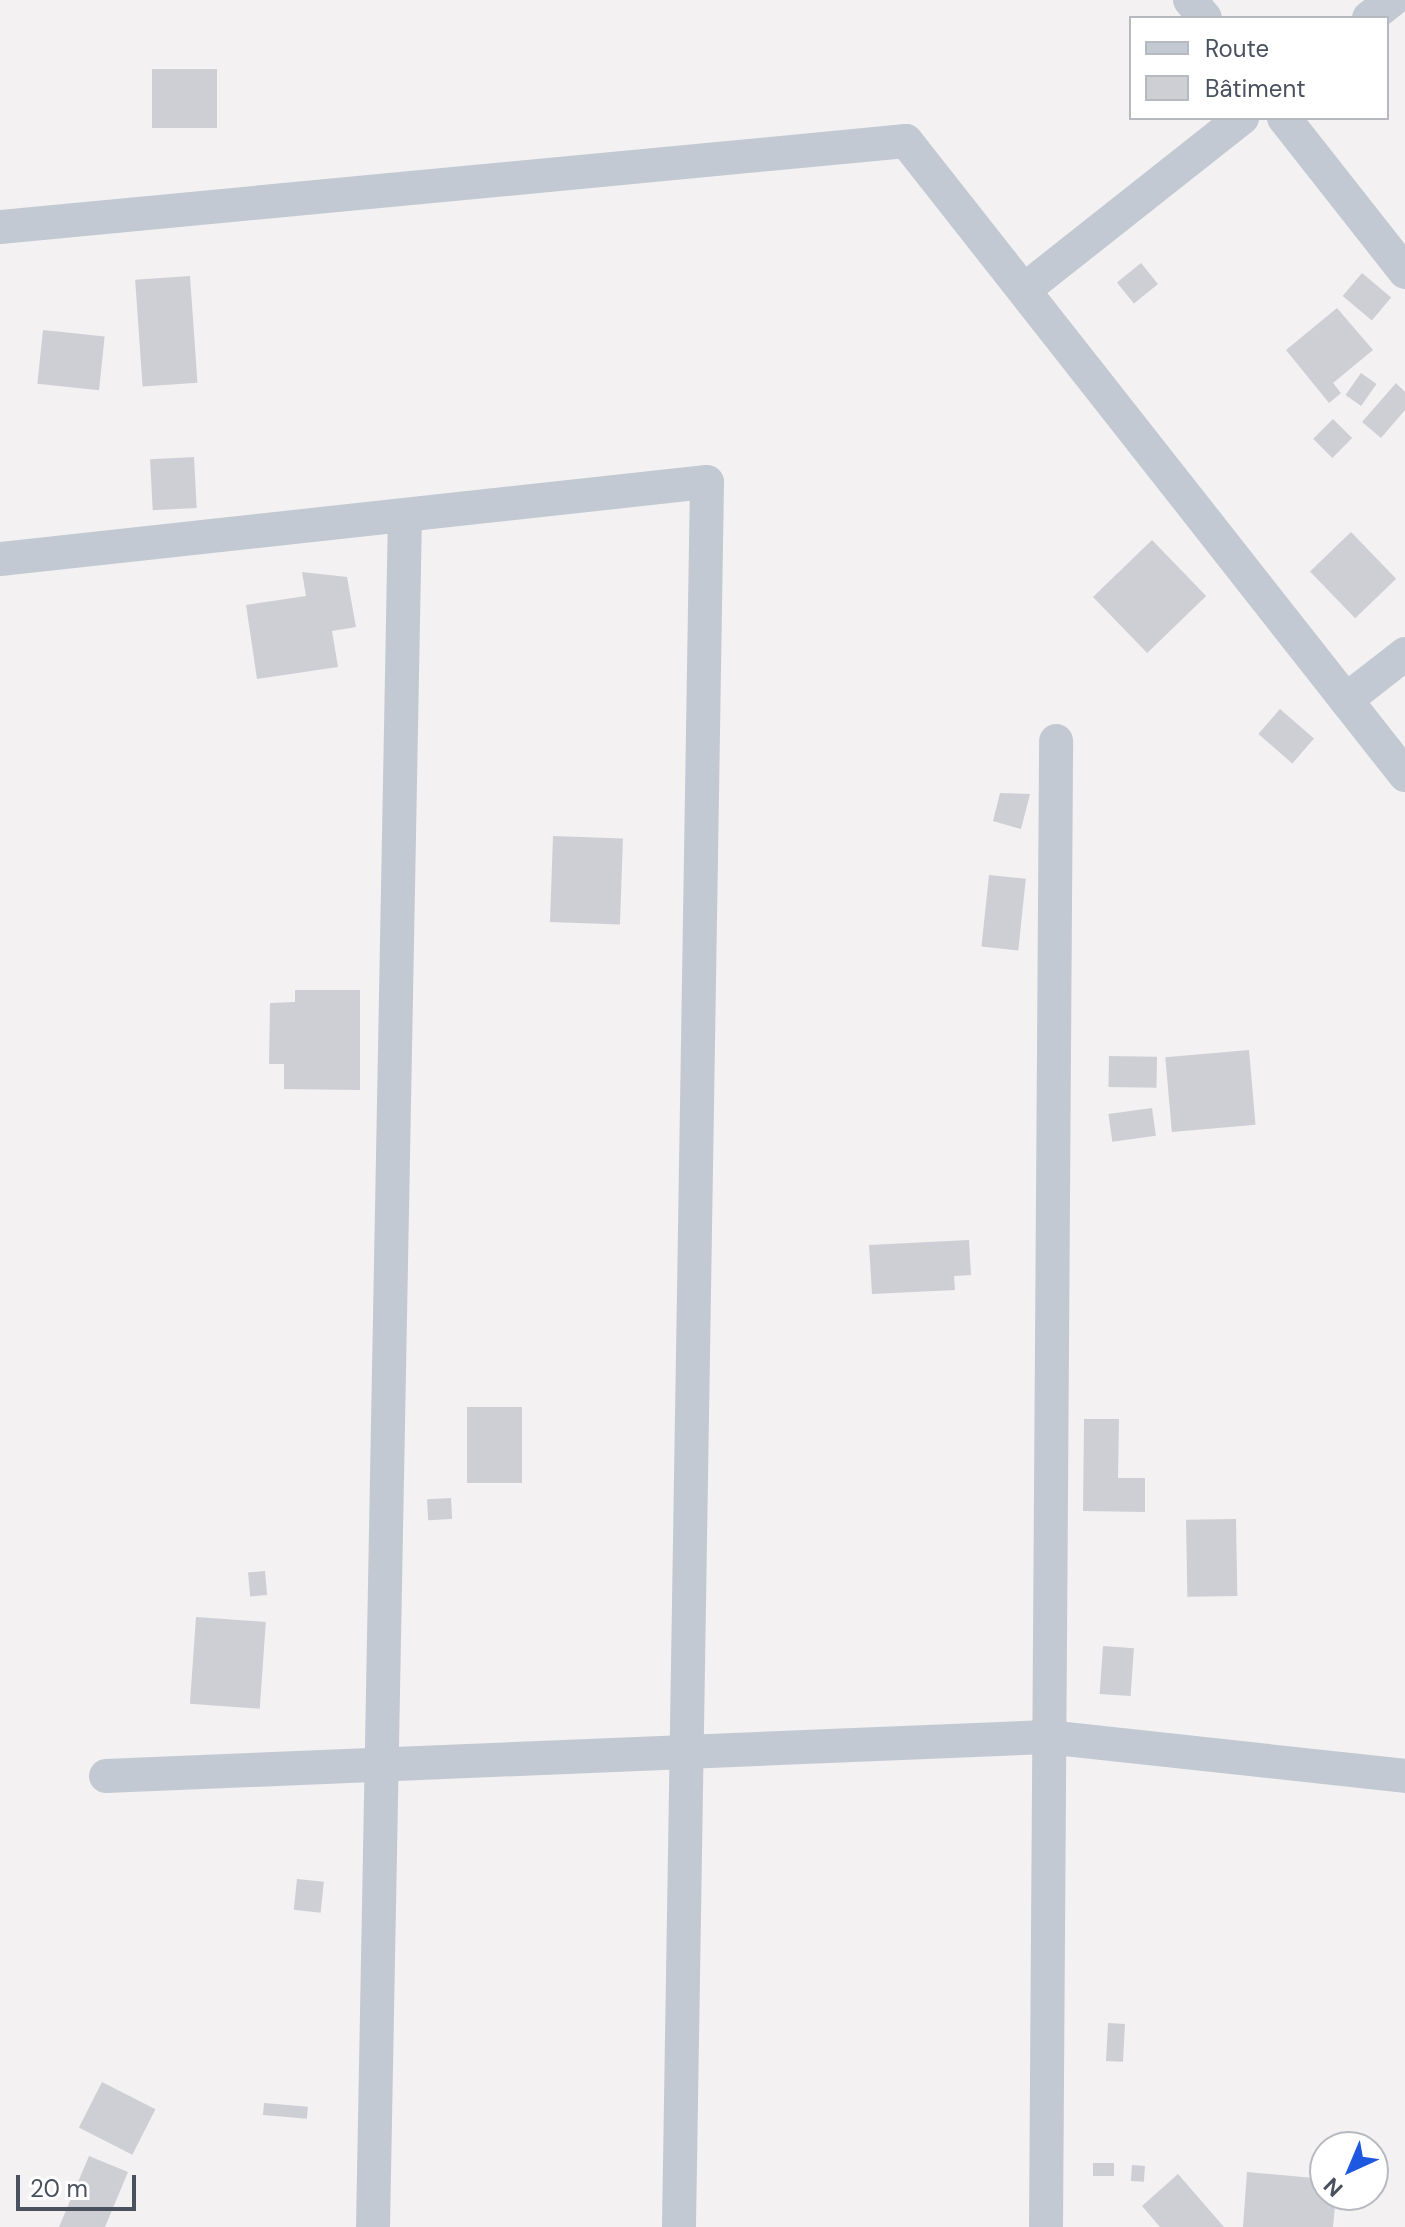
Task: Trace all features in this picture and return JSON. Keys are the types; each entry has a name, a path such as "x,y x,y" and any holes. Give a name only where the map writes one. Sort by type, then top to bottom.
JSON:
{"street":[{"path":"1190,0 1203,16"},
{"path":"1372,16 1392,0"},
{"path":"1024,290 1239,120"},
{"path":"1286,120 1405,272"},
{"path":"0,227 906,141 1405,775"},
{"path":"0,559 707,482 683,1752 679,2227"},
{"path":"373,2227 405,515"},
{"path":"1346,700 1405,654"},
{"path":"1046,2227 1056,741"},
{"path":"106,1776 1047,1737 1405,1776"}],"building":[{"path":"152,69 217,69 217,128 152,128"},
{"path":"1141,263 1158,284 1134,303 1117,283"},
{"path":"1362,273 1391,297 1372,320 1343,296"},
{"path":"190,276 197,383 143,387 135,280"},
{"path":"1337,308 1373,350 1333,383 1341,393 1329,403 1286,350"},
{"path":"43,330 105,336 99,390 37,384"},
{"path":"1361,373 1377,384 1361,406 1346,395"},
{"path":"1396,383 1405,392 1405,410 1381,438 1362,422"},
{"path":"1333,419 1352,438 1332,458 1313,439"},
{"path":"194,457 197,508 153,510 150,459"},
{"path":"1351,532 1396,579 1355,618 1310,572"},
{"path":"1152,540 1206,596 1147,653 1093,597"},
{"path":"302,572 347,577 356,627 332,631 338,667 257,679 246,605 306,596"},
{"path":"1280,709 1314,739 1292,763 1258,734"},
{"path":"1000,793 1030,794 1021,829 993,821"},
{"path":"553,836 623,838 620,924 550,922"},
{"path":"989,875 1026,879 1018,950 981,947"},
{"path":"295,990 360,990 360,1090 284,1089 284,1064 269,1064 270,1003 295,1002"},
{"path":"1249,1050 1256,1125 1172,1132 1165,1057"},
{"path":"1109,1056 1157,1057 1156,1088 1108,1087"},
{"path":"1152,1108 1156,1136 1112,1142 1108,1114"},
{"path":"969,1240 971,1275 954,1276 955,1290 872,1294 869,1245"},
{"path":"467,1407 522,1407 522,1483 467,1483"},
{"path":"1084,1419 1119,1419 1118,1478 1145,1478 1145,1512 1083,1511"},
{"path":"451,1498 452,1519 428,1520 427,1499"},
{"path":"1236,1519 1237,1596 1187,1597 1186,1520"},
{"path":"265,1571 267,1595 250,1596 248,1572"},
{"path":"196,1617 266,1622 260,1709 190,1704"},
{"path":"1103,1646 1134,1648 1131,1696 1100,1694"},
{"path":"297,1879 324,1882 321,1913 294,1910"},
{"path":"1108,2023 1125,2024 1123,2062 1106,2061"},
{"path":"102,2082 155,2109 132,2155 79,2127"},
{"path":"264,2103 308,2107 307,2119 263,2115"},
{"path":"89,2156 128,2172 105,2227 59,2227"},
{"path":"1093,2163 1114,2163 1114,2176 1093,2176"},
{"path":"1132,2165 1145,2166 1144,2182 1131,2181"},
{"path":"1247,2172 1309,2178 1309,2211 1334,2211 1333,2227 1243,2227"},
{"path":"1178,2174 1224,2227 1160,2227 1142,2206"}]}
